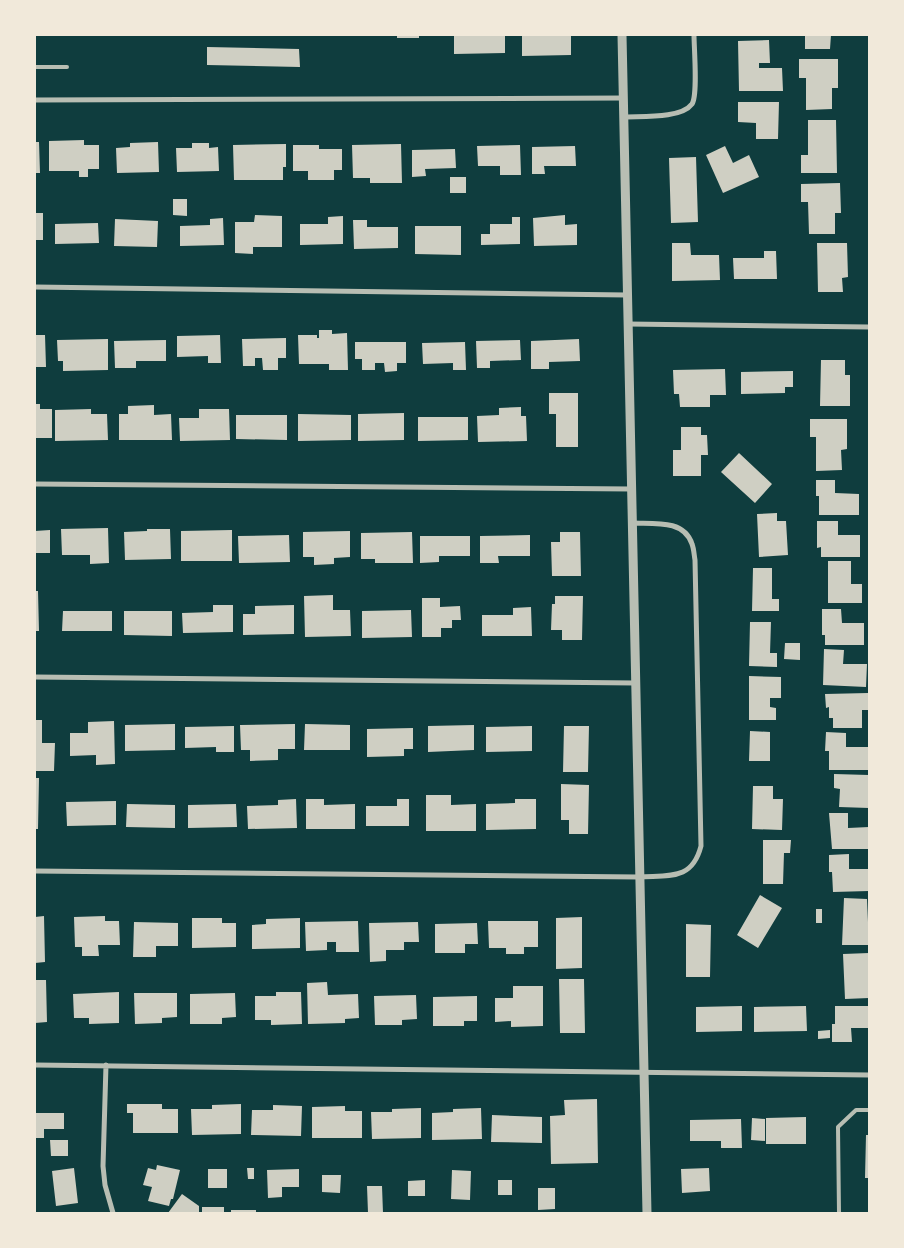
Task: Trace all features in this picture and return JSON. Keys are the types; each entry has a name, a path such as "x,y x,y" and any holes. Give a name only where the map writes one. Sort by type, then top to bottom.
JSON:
{"street":[{"path":"622,35 647,1213"},
{"path":"624,117 678,113 687,109 693,103 695,92 694,35"},
{"path":"35,100 624,98"},
{"path":"35,287 627,295"},
{"path":"628,324 869,327"},
{"path":"35,484 631,489"},
{"path":"35,871 639,877 671,875 692,868 698,858 701,846 695,560 692,544 686,533 673,525 632,523"},
{"path":"35,677 635,683"},
{"path":"35,1065 869,1075"},
{"path":"106,1065 103,1166 105,1185 113,1213"}],"lane":[{"path":"35,67 67,67"},
{"path":"839,1213 838,1127 856,1110 869,1110"}],"building":[{"path":"397,35 419,35 419,38 397,38"},
{"path":"454,35 505,35 505,53 454,54"},
{"path":"522,35 571,35 571,55 522,56"},
{"path":"805,35 831,35 830,49 805,49"},
{"path":"769,40 770,63 759,63 759,68 782,68 783,91 739,91 738,41"},
{"path":"207,47 299,49 300,67 207,65"},
{"path":"799,59 838,59 838,88 832,88 832,109 806,110 806,78 799,78"},
{"path":"738,102 779,102 778,139 756,139 756,123 738,122"},
{"path":"808,120 836,120 837,173 801,173 801,155 808,155"},
{"path":"84,140 84,145 99,145 99,169 88,169 88,177 79,177 79,171 49,171 49,141"},
{"path":"35,142 39,142 40,173 35,173"},
{"path":"158,142 159,172 117,173 116,148 130,147 130,143"},
{"path":"192,143 209,143 209,148 218,147 219,171 177,172 176,148 192,148"},
{"path":"286,144 286,167 283,167 283,180 234,180 233,145"},
{"path":"401,144 402,183 370,183 370,178 353,178 352,145"},
{"path":"293,145 319,145 319,149 342,149 342,170 334,170 334,180 308,180 308,171 293,171"},
{"path":"520,145 521,175 500,175 500,166 478,166 477,146"},
{"path":"575,146 576,166 544,166 545,174 532,174 532,147"},
{"path":"725,146 733,163 749,155 759,177 723,193 706,155"},
{"path":"455,149 456,168 425,169 426,176 412,177 412,150"},
{"path":"696,157 698,222 671,223 669,158"},
{"path":"450,177 466,177 466,193 450,193"},
{"path":"840,183 841,213 835,213 835,234 809,234 808,202 801,202 801,184"},
{"path":"173,199 187,199 187,216 173,215"},
{"path":"35,213 43,213 43,240 35,240"},
{"path":"255,215 282,216 282,247 253,247 253,254 235,253 235,222 254,222"},
{"path":"565,215 565,225 577,224 577,245 534,246 533,218"},
{"path":"343,216 343,244 300,245 300,224 328,224 328,217"},
{"path":"512,217 520,217 520,244 481,245 481,234 490,234 490,224 512,224"},
{"path":"223,218 224,245 180,246 180,226 210,225 210,219"},
{"path":"115,219 158,221 157,247 114,246"},
{"path":"353,220 367,220 367,227 398,227 398,248 354,249"},
{"path":"98,223 99,243 55,244 55,224"},
{"path":"415,226 461,226 461,255 415,254"},
{"path":"672,243 690,243 691,255 719,255 720,280 672,281"},
{"path":"817,243 847,243 848,277 842,278 843,292 818,292"},
{"path":"764,251 776,251 777,279 734,279 733,258 764,258"},
{"path":"319,330 332,330 332,334 347,333 348,370 329,370 329,364 299,364 298,335 317,335 317,338 319,338"},
{"path":"35,335 45,335 46,367 35,367"},
{"path":"220,335 221,363 208,363 208,356 177,357 177,336"},
{"path":"286,338 286,358 278,358 278,370 263,370 262,358 255,358 255,366 243,366 242,339"},
{"path":"108,339 108,370 63,371 63,361 58,361 57,340"},
{"path":"579,339 580,361 549,362 549,369 531,369 531,341"},
{"path":"166,340 166,361 136,361 136,368 115,368 114,341"},
{"path":"520,340 521,360 490,361 490,368 477,368 476,341"},
{"path":"355,342 406,342 406,363 397,363 397,371 385,372 384,363 375,363 375,370 362,370 362,359 355,359"},
{"path":"465,342 466,370 453,370 453,363 423,364 422,343"},
{"path":"821,360 845,360 845,375 850,375 850,406 820,406"},
{"path":"725,369 726,395 710,395 710,407 680,407 679,394 674,394 673,370"},
{"path":"793,371 793,387 785,387 785,393 741,394 741,372"},
{"path":"549,393 578,393 578,447 556,447 556,414 549,414"},
{"path":"35,404 40,404 40,409 52,409 52,438 35,438"},
{"path":"154,405 154,415 171,414 172,440 119,440 119,414 128,414 128,406"},
{"path":"521,407 521,416 526,416 527,441 478,442 477,416 499,415 499,408"},
{"path":"91,409 91,414 107,414 108,440 55,441 55,410"},
{"path":"199,409 229,409 230,440 180,441 179,418 199,418"},
{"path":"404,413 404,440 358,441 358,414"},
{"path":"298,414 351,415 351,440 298,441"},
{"path":"236,415 287,415 287,440 236,439"},
{"path":"418,417 468,417 468,440 418,441"},
{"path":"810,419 847,419 847,449 841,450 842,470 816,471 816,437 810,437"},
{"path":"681,427 701,427 701,435 707,435 708,455 701,455 701,476 673,476 673,450 681,450"},
{"path":"739,453 772,484 755,503 721,472"},
{"path":"816,480 835,480 835,493 859,494 859,515 819,515 819,496 816,496"},
{"path":"777,513 777,521 786,521 788,555 759,557 757,514"},
{"path":"817,521 838,521 838,535 860,535 860,557 821,557 821,547 817,548"},
{"path":"108,528 109,563 90,564 90,555 62,555 61,529"},
{"path":"147,529 170,529 171,559 125,560 124,532 147,531"},
{"path":"50,530 50,553 35,553 35,531"},
{"path":"232,530 232,561 181,561 181,531"},
{"path":"350,531 350,557 334,558 334,564 314,565 314,557 303,557 303,532"},
{"path":"412,532 413,563 375,563 375,559 361,559 361,533"},
{"path":"560,532 580,532 581,576 552,576 551,542 560,542"},
{"path":"289,535 290,562 239,563 238,536"},
{"path":"530,535 530,556 498,556 499,563 480,563 480,536"},
{"path":"420,536 470,536 470,556 439,556 439,562 420,563"},
{"path":"828,561 851,561 851,584 862,584 862,603 828,603"},
{"path":"753,568 772,568 772,599 779,599 779,611 752,611"},
{"path":"35,591 38,591 39,631 35,631"},
{"path":"333,595 333,610 350,610 351,636 305,637 304,596"},
{"path":"555,596 583,596 582,640 562,640 562,630 551,630 552,604 555,604"},
{"path":"422,598 440,598 440,607 460,606 461,620 452,620 452,628 441,628 441,637 422,637"},
{"path":"213,605 233,605 233,632 183,633 182,613 213,612"},
{"path":"294,605 294,634 243,635 243,614 255,614 255,606"},
{"path":"531,607 532,636 482,636 482,615 513,615 513,608"},
{"path":"822,609 841,609 842,623 864,623 864,645 825,645 825,635 822,635"},
{"path":"411,610 412,637 362,638 362,611"},
{"path":"63,611 112,611 112,631 62,631"},
{"path":"124,611 172,611 172,636 124,635"},
{"path":"750,622 771,622 770,653 777,653 777,667 749,666"},
{"path":"785,643 800,643 800,660 784,659"},
{"path":"824,649 844,650 843,664 867,664 866,687 823,685"},
{"path":"749,676 781,677 781,698 770,698 770,707 776,708 776,720 749,720"},
{"path":"868,693 868,710 862,710 862,728 833,728 833,718 829,718 829,707 826,708 825,694"},
{"path":"35,720 42,720 42,743 55,743 54,771 35,771"},
{"path":"114,721 115,764 96,765 96,755 70,756 70,733 88,733 88,722"},
{"path":"175,724 175,750 125,751 125,725"},
{"path":"295,724 295,749 278,749 278,760 250,761 250,750 241,750 240,725"},
{"path":"305,724 350,725 350,750 304,750"},
{"path":"474,725 474,750 428,752 428,726"},
{"path":"234,726 234,752 216,752 216,747 185,748 185,727"},
{"path":"532,726 532,751 486,752 486,727"},
{"path":"564,726 589,726 588,772 563,772"},
{"path":"413,728 413,749 404,749 404,756 367,757 367,729"},
{"path":"750,731 770,732 770,761 749,761"},
{"path":"826,732 846,733 846,747 868,747 868,770 829,770 829,751 825,751"},
{"path":"834,774 869,775 869,808 839,807 840,789 834,788"},
{"path":"35,778 39,778 38,829 35,829"},
{"path":"561,784 589,785 588,834 569,834 569,820 561,820"},
{"path":"753,786 773,786 773,799 783,799 782,830 752,829"},
{"path":"426,795 451,795 451,805 476,804 476,831 426,831"},
{"path":"296,799 297,828 248,829 247,806 278,805 278,800"},
{"path":"306,799 324,799 324,805 355,804 355,829 306,829"},
{"path":"397,799 409,799 409,826 366,826 366,806 397,806"},
{"path":"515,799 536,799 536,829 486,830 486,804 515,803"},
{"path":"116,801 116,825 67,826 66,802"},
{"path":"127,804 175,805 175,828 126,827"},
{"path":"236,804 237,827 188,828 188,805"},
{"path":"829,813 848,813 848,828 869,827 869,849 832,849"},
{"path":"763,840 791,840 790,853 784,853 783,884 763,884"},
{"path":"849,854 849,869 869,869 869,891 833,892 832,872 829,872 829,855"},
{"path":"760,895 782,908 758,948 737,935"},
{"path":"844,898 867,899 869,945 842,945"},
{"path":"816,909 822,909 822,923 816,923"},
{"path":"44,916 45,962 35,963 35,917"},
{"path":"105,916 105,921 119,921 120,945 98,945 99,956 82,956 82,947 75,947 74,917"},
{"path":"582,917 582,968 556,969 556,918"},
{"path":"192,918 222,918 222,923 236,923 236,947 192,948"},
{"path":"300,918 300,948 252,949 252,925 266,924 266,919"},
{"path":"358,921 359,952 336,952 336,942 327,942 327,950 306,951 305,922"},
{"path":"488,921 538,921 538,947 524,947 524,954 506,954 506,948 489,948"},
{"path":"134,922 178,923 178,946 156,946 156,957 133,957"},
{"path":"418,922 419,942 404,942 404,950 386,950 386,961 370,962 369,923"},
{"path":"477,923 478,944 465,944 465,953 435,953 435,924"},
{"path":"686,924 711,925 710,977 686,977"},
{"path":"869,953 869,998 845,999 843,954"},
{"path":"559,979 584,979 585,1033 560,1033"},
{"path":"35,980 46,980 47,1022 35,1023"},
{"path":"327,982 328,995 358,994 359,1018 345,1019 345,1023 308,1024 307,983"},
{"path":"513,986 543,986 543,1026 511,1027 511,1021 495,1022 495,998 513,998"},
{"path":"119,992 119,1023 89,1024 89,1018 74,1018 73,994"},
{"path":"276,992 301,992 302,1024 271,1025 271,1020 255,1020 255,996 276,996"},
{"path":"134,993 177,993 177,1017 162,1018 162,1023 135,1024"},
{"path":"235,993 236,1017 222,1018 222,1024 190,1024 190,994"},
{"path":"416,995 417,1019 402,1020 402,1025 375,1025 374,996"},
{"path":"477,996 477,1021 464,1021 464,1026 433,1026 433,997"},
{"path":"742,1006 742,1031 696,1032 696,1007"},
{"path":"806,1006 807,1031 754,1032 754,1007"},
{"path":"835,1006 869,1006 869,1028 851,1028 852,1042 832,1042"},
{"path":"830,1030 830,1038 818,1039 818,1031"},
{"path":"597,1099 598,1163 551,1164 550,1116 565,1115 564,1100"},
{"path":"127,1104 162,1104 162,1109 178,1109 178,1133 133,1133 133,1113 127,1113"},
{"path":"241,1104 241,1134 192,1135 191,1109 212,1109 212,1105"},
{"path":"273,1105 302,1106 301,1136 251,1135 252,1110 273,1110"},
{"path":"345,1106 345,1111 362,1111 362,1138 312,1138 312,1107"},
{"path":"421,1108 421,1138 372,1139 371,1112 392,1112 392,1109"},
{"path":"481,1108 482,1139 432,1140 432,1113 453,1112 453,1109"},
{"path":"35,1113 64,1113 64,1129 44,1129 44,1138 35,1138"},
{"path":"492,1115 542,1117 542,1143 491,1142"},
{"path":"806,1117 806,1144 766,1144 766,1118"},
{"path":"752,1118 765,1119 765,1141 751,1140"},
{"path":"741,1119 742,1148 721,1148 721,1141 690,1141 690,1120"},
{"path":"866,1135 869,1135 869,1178 865,1178"},
{"path":"50,1140 68,1140 68,1156 51,1156"},
{"path":"157,1165 180,1170 173,1199 171,1199 169,1206 148,1201 152,1187 143,1185 148,1168 156,1170"},
{"path":"74,1168 78,1203 56,1206 52,1171"},
{"path":"247,1168 254,1168 254,1179 248,1179"},
{"path":"709,1168 710,1191 682,1193 681,1169"},
{"path":"208,1169 227,1169 227,1188 208,1188"},
{"path":"299,1169 299,1187 282,1187 282,1197 268,1198 267,1170"},
{"path":"452,1170 471,1171 470,1200 451,1199"},
{"path":"322,1175 341,1175 340,1193 322,1192"},
{"path":"425,1180 425,1196 408,1196 408,1181"},
{"path":"498,1180 512,1180 512,1195 498,1195"},
{"path":"367,1186 382,1186 383,1213 368,1213"},
{"path":"538,1188 555,1188 555,1209 538,1210"},
{"path":"182,1194 199,1206 199,1213 168,1213"},
{"path":"202,1207 224,1207 224,1213 202,1213"},
{"path":"231,1210 256,1210 256,1213 231,1213"}]}
